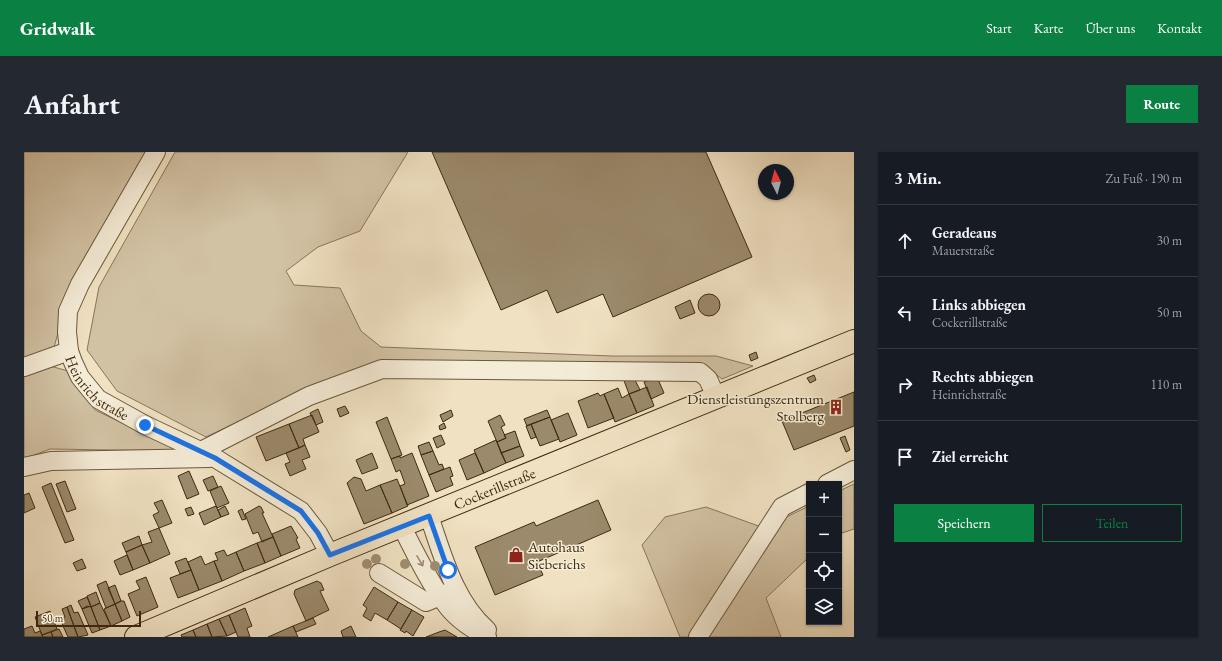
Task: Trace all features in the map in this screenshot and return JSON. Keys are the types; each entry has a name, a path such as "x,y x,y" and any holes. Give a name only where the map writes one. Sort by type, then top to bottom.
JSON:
{"main road":[{"name":"Cockerillstraße","path":"136,637 330,555 429,516 716,397 849,338"}],"street":[{"name":"Heinrichstraße","path":"156,152 80,284 68,311 69,351 80,377 98,399 145,425 208,455 301,511 318,533 330,555"},
{"path":"24,367 69,351"},
{"path":"24,467 51,461 208,455 309,396 382,369 700,372 708,379 716,397"},
{"path":"833,481 854,470"},
{"path":"698,637 782,506 806,494"},
{"path":"429,516 449,593 448,607 470,628 487,637"},
{"path":"402,527 414,552 449,593 495,637"},
{"path":"379,573 426,602 449,593"}],"shaded area":[{"path":"24,152 146,152 72,282 53,351 24,361"},
{"path":"175,152 408,152 360,231 318,247 286,271 294,285 340,288 361,331 381,347 612,356 716,356 753,366 722,379 705,366 381,364 299,393 206,437 117,391 87,350 99,287"},
{"path":"43,364 68,371 95,410 181,451 50,449 24,459 24,374"},
{"path":"854,484 854,529 842,533 842,517 842,490"},
{"path":"706,507 764,528 806,507 806,560 766,598 781,637 680,637 642,545 665,517"}],"building":[{"path":"432,152 706,152 752,257 613,317 603,294 557,313 547,290 501,310"},
{"path":"705,294 713,294 720,301 720,309 713,316 705,316 698,309 698,301"},
{"path":"690,300 695,313 680,319 675,307"},
{"path":"756,352 758,358 751,361 749,355"},
{"path":"814,375 816,380 810,383 807,378"},
{"path":"657,377 664,393 651,399 644,382"},
{"path":"623,378 634,378 640,390 629,394"},
{"path":"647,387 654,406 637,413 629,394"},
{"path":"618,388 622,398 629,394 637,413 615,422 604,394"},
{"name":"Dienstleistungszentrum Stolberg","path":"854,392 854,426 794,450 782,421"},
{"path":"598,393 600,396 604,394 614,418 588,428 578,401"},
{"path":"345,406 349,413 340,417 337,409"},
{"path":"318,409 323,422 316,425 310,413"},
{"path":"451,410 453,416 443,422 440,415"},
{"path":"547,410 550,417 527,426 524,419"},
{"path":"568,413 577,435 560,442 551,420"},
{"path":"312,415 319,432 303,439 305,445 299,448 289,424"},
{"path":"500,415 505,425 501,427 506,438 497,442 488,421"},
{"path":"387,417 402,455 391,459 376,422"},
{"path":"550,417 559,439 540,446 531,424"},
{"path":"444,423 446,428 440,430 439,426"},
{"path":"289,424 299,448 266,461 256,437"},
{"path":"531,424 536,437 531,439 526,426"},
{"path":"515,431 520,446 501,453 497,442 506,438 504,435"},
{"path":"441,435 445,444 437,448 433,438"},
{"path":"845,436 850,450 846,452 840,438"},
{"path":"496,440 506,463 484,473 474,450"},
{"path":"429,442 433,451 421,455 418,446"},
{"path":"305,445 310,457 302,460 306,469 290,476 285,464 290,462 286,453"},
{"path":"520,446 524,456 506,463 501,453"},
{"path":"433,451 439,465 442,464 444,469 429,475 421,455"},
{"path":"372,453 378,468 362,474 356,460"},
{"path":"412,453 429,496 407,505 400,486 405,484 400,470 396,472 391,459 400,456 400,458"},
{"path":"475,453 484,473 467,480 459,460"},
{"path":"450,467 453,476 450,477 453,485 436,492 429,475"},
{"path":"189,471 199,494 187,499 178,476"},
{"path":"213,476 218,487 208,491 203,480"},
{"path":"354,477 361,479 366,491 380,485 392,513 364,524 347,483"},
{"path":"397,479 408,506 392,513 380,485"},
{"path":"65,481 76,509 67,512 56,484"},
{"path":"51,483 74,540 65,543 42,487"},
{"path":"221,486 229,503 217,508 210,491"},
{"path":"29,493 35,508 24,513 24,495"},
{"path":"162,500 172,523 159,528 153,515 159,512 154,503"},
{"name":"Autohaus Sieberichs","path":"598,500 611,530 537,562 543,575 495,595 475,547 534,522 536,526"},
{"path":"216,506 221,517 204,525 199,513"},
{"path":"225,506 229,514 221,517 218,510"},
{"path":"259,506 264,513 262,513 273,537 262,542 258,532 253,534 245,514"},
{"path":"191,507 194,514 188,516 185,509"},
{"path":"242,509 246,519 242,520 238,511"},
{"path":"291,526 298,538 296,539 300,548 281,556 272,534"},
{"path":"159,528 170,554 150,563 142,545 152,542 148,532"},
{"path":"139,536 142,545 126,552 122,543"},
{"path":"273,537 281,556 265,563 257,543"},
{"path":"257,543 265,563 244,571 236,552"},
{"path":"142,545 150,563 133,570 126,552"},
{"path":"224,550 227,556 236,552 244,571 222,581 214,561 218,560 215,553"},
{"path":"127,555 133,570 120,575 114,561"},
{"path":"201,556 205,565 214,561 222,581 199,590 188,562"},
{"path":"186,558 191,570 180,574 175,562"},
{"path":"82,559 86,568 77,571 73,563"},
{"path":"191,570 199,590 178,598 170,578"},
{"path":"146,577 158,607 137,616 128,594 140,589 136,581"},
{"path":"106,581 115,604 106,608 97,585"},
{"path":"317,581 321,583 324,590 320,591 329,610 306,621 294,594 295,590"},
{"path":"115,585 121,601 115,604 108,588"},
{"path":"374,587 398,602 387,620 375,613 371,621 363,616 367,608 363,605"},
{"path":"96,592 100,603 91,607 87,596"},
{"path":"87,597 91,606 82,609 78,601"},
{"path":"124,601 130,617 122,621 115,604"},
{"path":"398,602 412,610 401,629 387,620"},
{"path":"100,603 111,626 100,630 91,607"},
{"path":"115,604 122,621 111,626 104,609"},
{"path":"71,605 74,613 78,612 88,635 78,637 67,607"},
{"path":"87,606 91,607 100,630 92,633 82,609"},
{"path":"67,607 78,637 68,637 63,626 61,619 65,617 62,609"},
{"path":"245,608 252,626 247,628 250,637 238,637 229,615"},
{"path":"412,610 424,617 413,636 406,631 405,633 400,630"},
{"path":"50,611 57,629 42,635 35,617"},
{"path":"229,615 236,632 227,636 219,619"},
{"path":"313,618 316,624 296,632 293,626"},
{"path":"219,619 227,636 212,637 207,624"},
{"path":"207,624 212,637 196,637 193,630"},
{"path":"32,626 35,633 40,631 43,637 24,637 24,629"},
{"path":"293,626 298,637 268,637"},
{"path":"351,626 356,637 343,637 341,631"},
{"path":"59,629 63,637 53,637 51,632"},
{"path":"193,630 196,637 182,637 181,635"},
{"path":"445,630 457,637 426,637 439,632"},
{"path":"51,632 53,637 43,637 42,635"}],"place":[{"name":"Dienstleistungszentrum Stolberg","path":"836,407"},
{"name":"Autohaus Sieberichs","path":"516,555"}],"route":[{"path":"145,425 215,458 301,511 318,533 330,555 429,516 448,570"}]}
